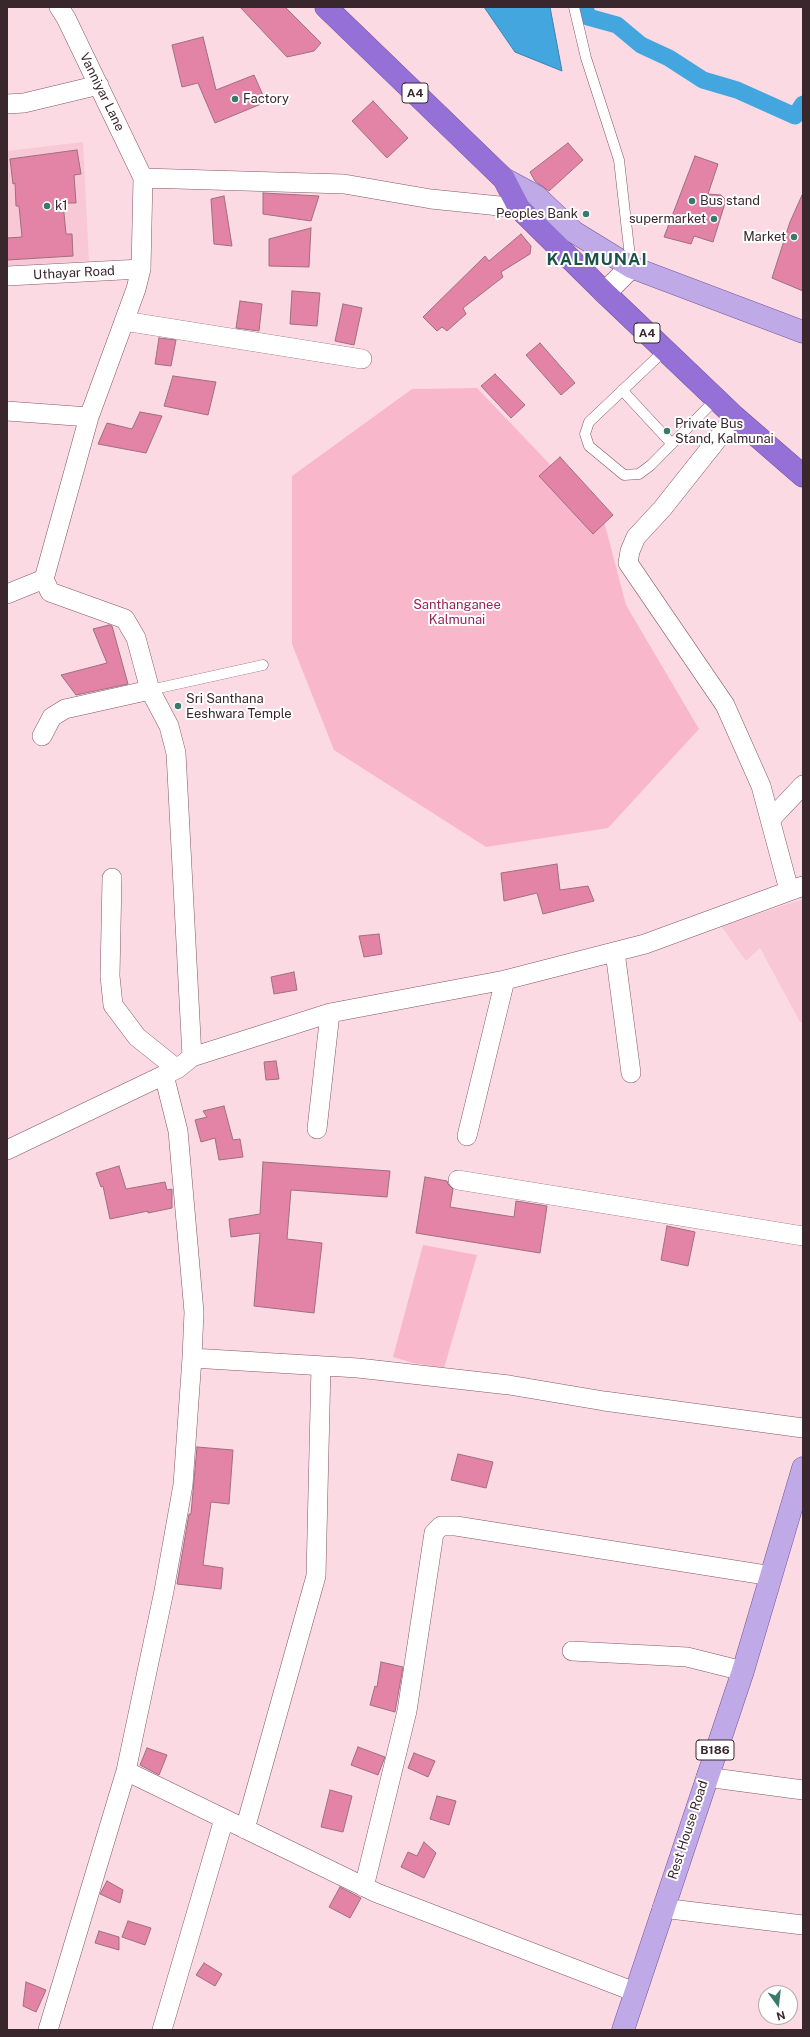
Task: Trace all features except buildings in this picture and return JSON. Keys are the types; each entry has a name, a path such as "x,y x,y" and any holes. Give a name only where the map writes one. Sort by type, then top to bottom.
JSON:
{"highway":[{"name":"A4","path":"326,7 504,179 520,208 605,293 716,399 803,476"}],"main road":[{"path":"504,179 536,196 574,232 631,266 803,332"},
{"path":"605,293 631,266"},
{"name":"Rest House Road","path":"623,2030 662,1908 742,1671 772,1576 803,1468"}],"street":[{"name":"Vanniyar Lane","path":"60,7 143,178"},
{"path":"7,104 24,103 99,85"},
{"path":"192,1057 176,753 170,726 150,690 136,638 125,619 50,592 44,579 89,417 141,269 143,178 344,184 431,200 520,208"},
{"name":"Uthayar Road","path":"7,276 141,269"},
{"path":"124,321 362,359"},
{"path":"7,411 89,417"},
{"path":"7,1150 171,1072 192,1057 330,1014 505,980 645,944 796,888 770,820 761,786 725,705 628,563 630,551 636,537 662,509 735,416"},
{"path":"7,594 44,579"},
{"path":"42,736 52,717 65,709 150,690"},
{"path":"770,820 803,785"},
{"path":"48,2030 126,1771 164,1591 183,1485 192,1358 194,1312 184,1184 171,1072 137,1037 113,1005 110,976 112,878"},
{"path":"615,952 631,1073"},
{"path":"467,1136 505,980"},
{"path":"317,1129 330,1014"},
{"path":"458,1180 803,1236"},
{"path":"192,1358 358,1368 509,1385 604,1401 803,1428"},
{"path":"245,1829 316,1576 321,1366"},
{"path":"364,1887 407,1711 434,1533 441,1526 456,1526 772,1576"},
{"path":"572,1651 686,1657 742,1671"},
{"path":"126,1771 364,1887 635,1992"},
{"path":"706,1777 803,1790"},
{"path":"162,2030 224,1819"},
{"path":"662,1908 803,1925"}],"lane":[{"path":"574,7 586,58 619,160 631,266"},
{"path":"665,350 589,422 585,434 589,446 624,475 639,474 651,465 716,399"},
{"path":"622,390 672,444"},
{"path":"150,690 263,664"}],"shaded area":[{"name":"k1","path":"83,142 89,261 7,266 7,151"},
{"path":"803,899 803,1022 800,1022 760,948 746,961 721,926"}],"green space":[{"name":"Santhanganee Kalmunai","path":"477,388 604,521 626,605 699,729 608,828 486,847 334,750 292,644 292,476 412,389"},
{"path":"423,1245 477,1255 444,1368 413,1363 393,1357"}],"water":[{"path":"484,7 550,7 562,71 515,52"}],"waterway":[{"path":"585,7 588,17 617,25 641,45 669,58 703,80 737,90 795,116 803,104"}],"place":[{"name":"Factory","path":"235,99"},
{"name":"Bus stand","path":"692,201"},
{"name":"k1","path":"47,206"},
{"name":"Peoples Bank","path":"586,214"},
{"name":"supermarket","path":"714,219"},
{"name":"Market","path":"794,237"},
{"name":"Private Bus Stand, Kalmunai","path":"667,431"},
{"name":"Sri Santhana Eeshwara Temple","path":"178,706"}],"district":[{"name":"KALMUNAI","path":"597,260"}]}
